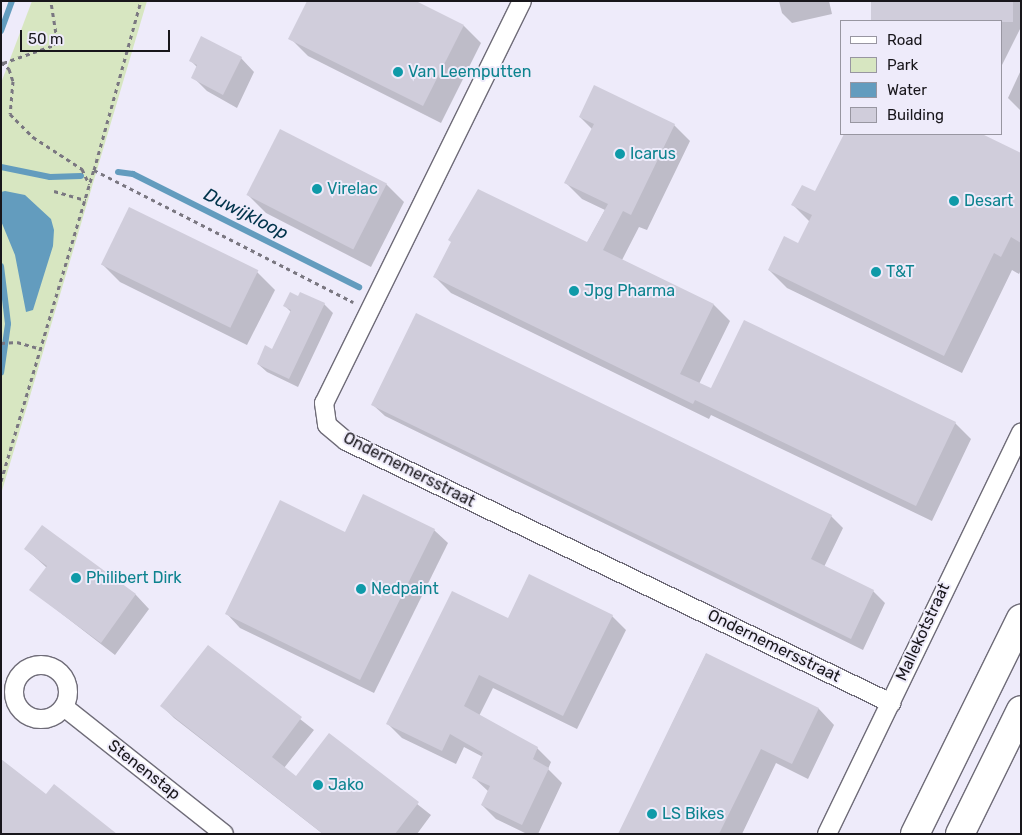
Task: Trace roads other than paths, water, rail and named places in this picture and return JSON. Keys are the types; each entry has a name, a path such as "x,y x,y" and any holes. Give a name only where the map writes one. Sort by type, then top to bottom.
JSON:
{"highway":[{"path":"915,834 1021,619"},
{"path":"960,834 1021,710"}],"street":[{"name":"Ondernemersstraat","path":"522,1 324,403 327,425 346,441 890,703"},
{"name":"Mallekotstraat","path":"827,834 1021,432"},
{"name":"Stenenstap","path":"64,707 224,834"}],"water":[{"path":"1,192 25,195 51,219 54,230 53,246 33,310 26,312 15,255 1,221"}],"waterway":[{"name":"Duwijkloop","path":"1,31 12,1"},
{"name":"Duwijkloop","path":"1,167 50,177 81,176"},
{"name":"Duwijkloop","path":"118,172 133,174 359,287"},
{"path":"1,266 8,324 1,373"}],"place":[{"name":"Van Leemputten","path":"398,72"},
{"name":"Icarus","path":"620,154"},
{"name":"Virelac","path":"317,189"},
{"name":"Desart","path":"954,201"},
{"name":"T&T","path":"876,272"},
{"name":"Jpg Pharma","path":"574,291"},
{"name":"Philibert Dirk","path":"76,578"},
{"name":"Nedpaint","path":"361,589"},
{"name":"Jako","path":"318,785"},
{"name":"LS Bikes","path":"652,814"}]}
